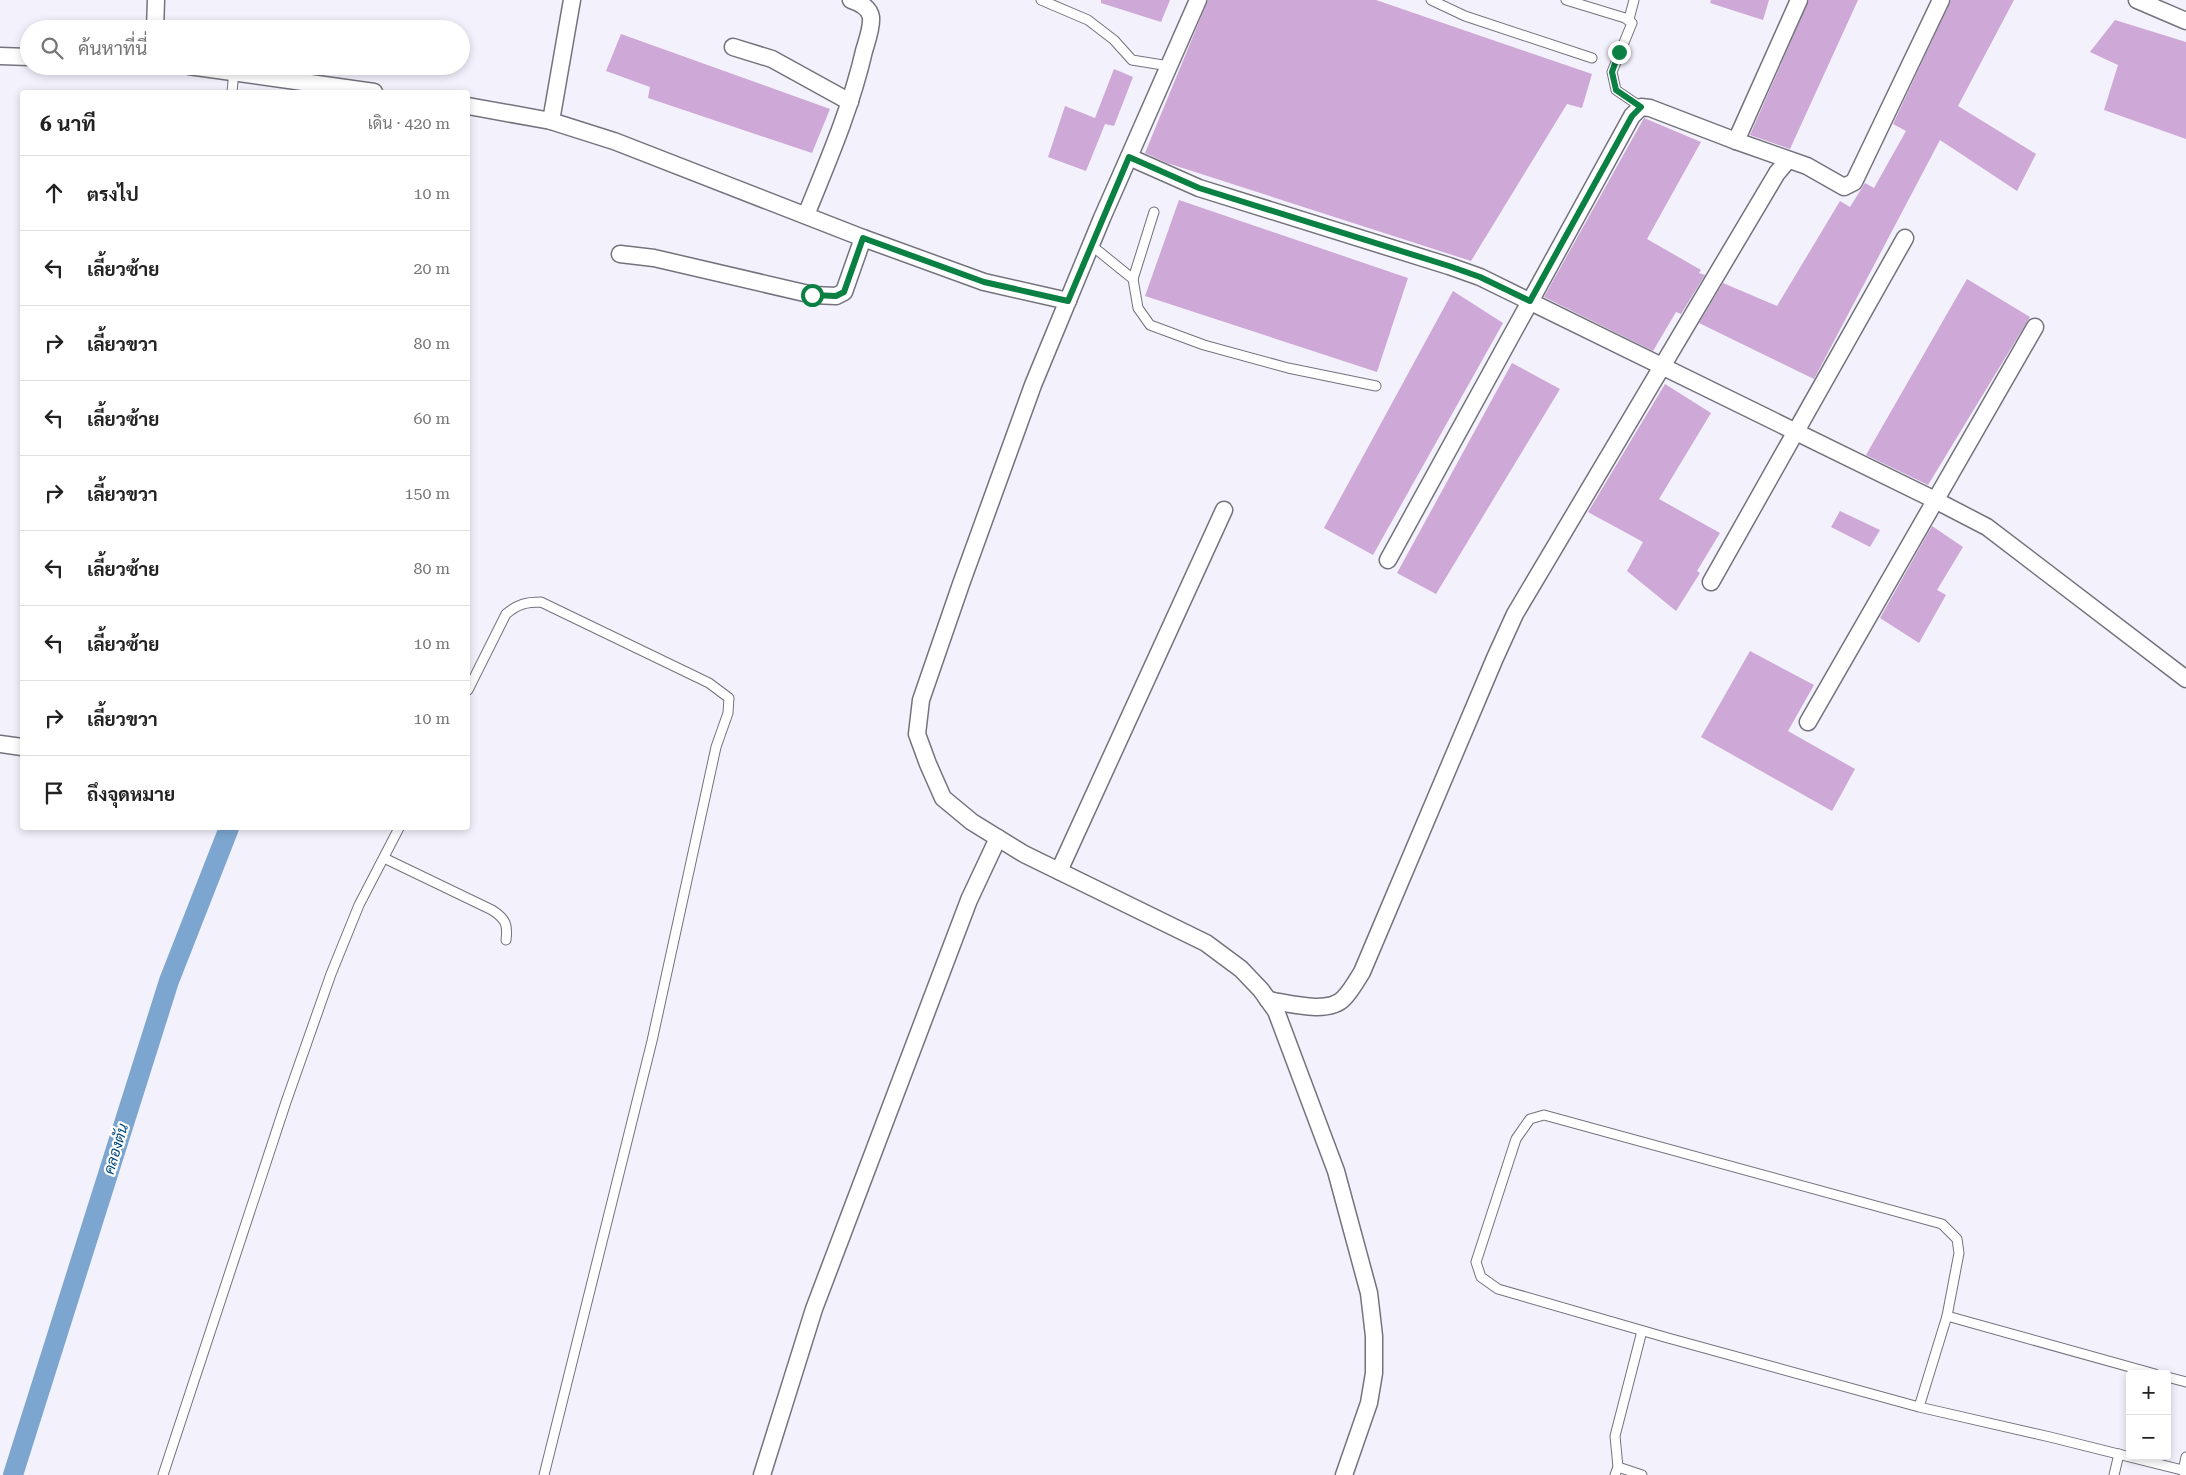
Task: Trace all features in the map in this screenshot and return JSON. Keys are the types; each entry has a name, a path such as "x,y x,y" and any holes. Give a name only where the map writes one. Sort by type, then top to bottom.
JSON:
{"street":[{"path":"155,20 156,0"},
{"path":"549,120 572,0"},
{"path":"806,215 834,148 850,102 858,77 871,17 866,7 852,0"},
{"path":"1198,0 1091,245 1033,385 921,700 917,734 928,764 944,798 972,822 1024,854 1206,943 1241,969 1276,1011 1336,1171 1369,1293 1374,1336 1373,1380 1369,1404 1344,1475"},
{"path":"1736,141 1799,0"},
{"path":"1388,560 1632,116 1641,107 1650,108 1807,166 1844,186 1854,182 1941,0"},
{"path":"2137,0 2186,20"},
{"path":"733,47 772,59 850,102"},
{"path":"0,56 20,57"},
{"path":"256,75 338,90"},
{"path":"470,106 549,120 614,141 863,238 984,282 1068,301"},
{"path":"1129,157 1199,188 1480,277 1796,434 1934,500 1987,527 2186,680"},
{"path":"1268,1000 1329,1007 1344,1000 1362,972 1495,658 1516,614 1777,173 1788,160"},
{"path":"620,254 654,258 812,295 836,296 844,292 863,238"},
{"path":"1712,582 1905,238"},
{"path":"1808,722 2035,327"},
{"path":"1059,871 1224,510"},
{"path":"0,744 20,747"},
{"path":"762,1475 814,1309 969,900 998,838"}],"lane":[{"path":"1041,0 1088,20 1114,40 1132,60 1169,66"},
{"path":"1431,0 1465,16 1592,58"},
{"path":"1566,0 1629,19"},
{"path":"1634,0 1629,19 1632,23 1612,72 1616,90 1641,107"},
{"path":"232,90 234,75"},
{"path":"1154,212 1132,279 1138,308 1150,325 1204,345 1279,365 1376,386"},
{"path":"1091,245 1132,279"},
{"path":"470,686 506,614 515,606 525,602 540,602 708,683 729,698 728,713 716,747 652,1041 544,1475"},
{"path":"164,1475 286,1102 331,974 360,905 398,830"},
{"path":"384,858 504,917 508,927 506,940"},
{"path":"1919,1407 1946,1316 1959,1252 1957,1239 1942,1224 1544,1115 1530,1119 1516,1139 1476,1262 1481,1277 1498,1289 1642,1331 1919,1407 2050,1436 2185,1471 2186,1457"},
{"path":"1946,1316 2141,1370"},
{"path":"1642,1331 1615,1436 1616,1471 1642,1475"},
{"path":"2171,1378 2186,1382"},
{"path":"2114,1475 2119,1454"}],"building":[{"path":"1101,0 1170,0 1161,22 1101,3"},
{"path":"1208,0 1376,0 1592,74 1582,108 1567,104 1471,261 1167,163 1145,153"},
{"path":"1711,0 1769,0 1763,20 1710,3"},
{"path":"1809,0 1858,0 1790,149 1750,135"},
{"path":"1951,0 2014,0 1958,106 2036,154 2017,191 1940,140 1814,379 1699,323 1723,283 1777,306 1840,201 1850,207 1865,183 1874,188 1906,131 1893,124"},
{"path":"2115,20 2186,42 2186,139 2104,110 2118,65 2090,52"},
{"path":"621,34 830,109 812,153 648,98 650,87 606,71"},
{"path":"1114,69 1133,77 1114,126 1105,124 1086,171 1048,157 1065,106 1095,118"},
{"path":"1644,118 1701,142 1647,239 1701,270 1699,273 1705,275 1681,314 1676,312 1653,351 1544,297"},
{"path":"1179,200 1408,278 1377,372 1145,296"},
{"path":"1967,279 2030,317 1928,485 1866,455"},
{"path":"1453,291 1503,323 1373,555 1324,528"},
{"path":"1512,363 1560,389 1436,594 1397,573"},
{"path":"1665,384 1711,413 1659,499 1720,533 1697,571 1700,573 1676,611 1627,571 1643,542 1588,512"},
{"path":"1840,511 1880,530 1870,547 1831,527"},
{"path":"1932,526 1963,547 1937,590 1946,595 1919,643 1880,618"},
{"path":"1750,651 1814,685 1788,731 1855,769 1832,811 1701,737"}],"waterway":[{"name":"คลองตัน","path":"13,1475 169,981 228,830"}],"route":[{"path":"812,295 836,296 844,292 863,238 984,282 1068,301 1129,157 1199,188 1480,277 1530,301 1632,116 1641,107 1616,90 1612,72 1619,52"}]}
